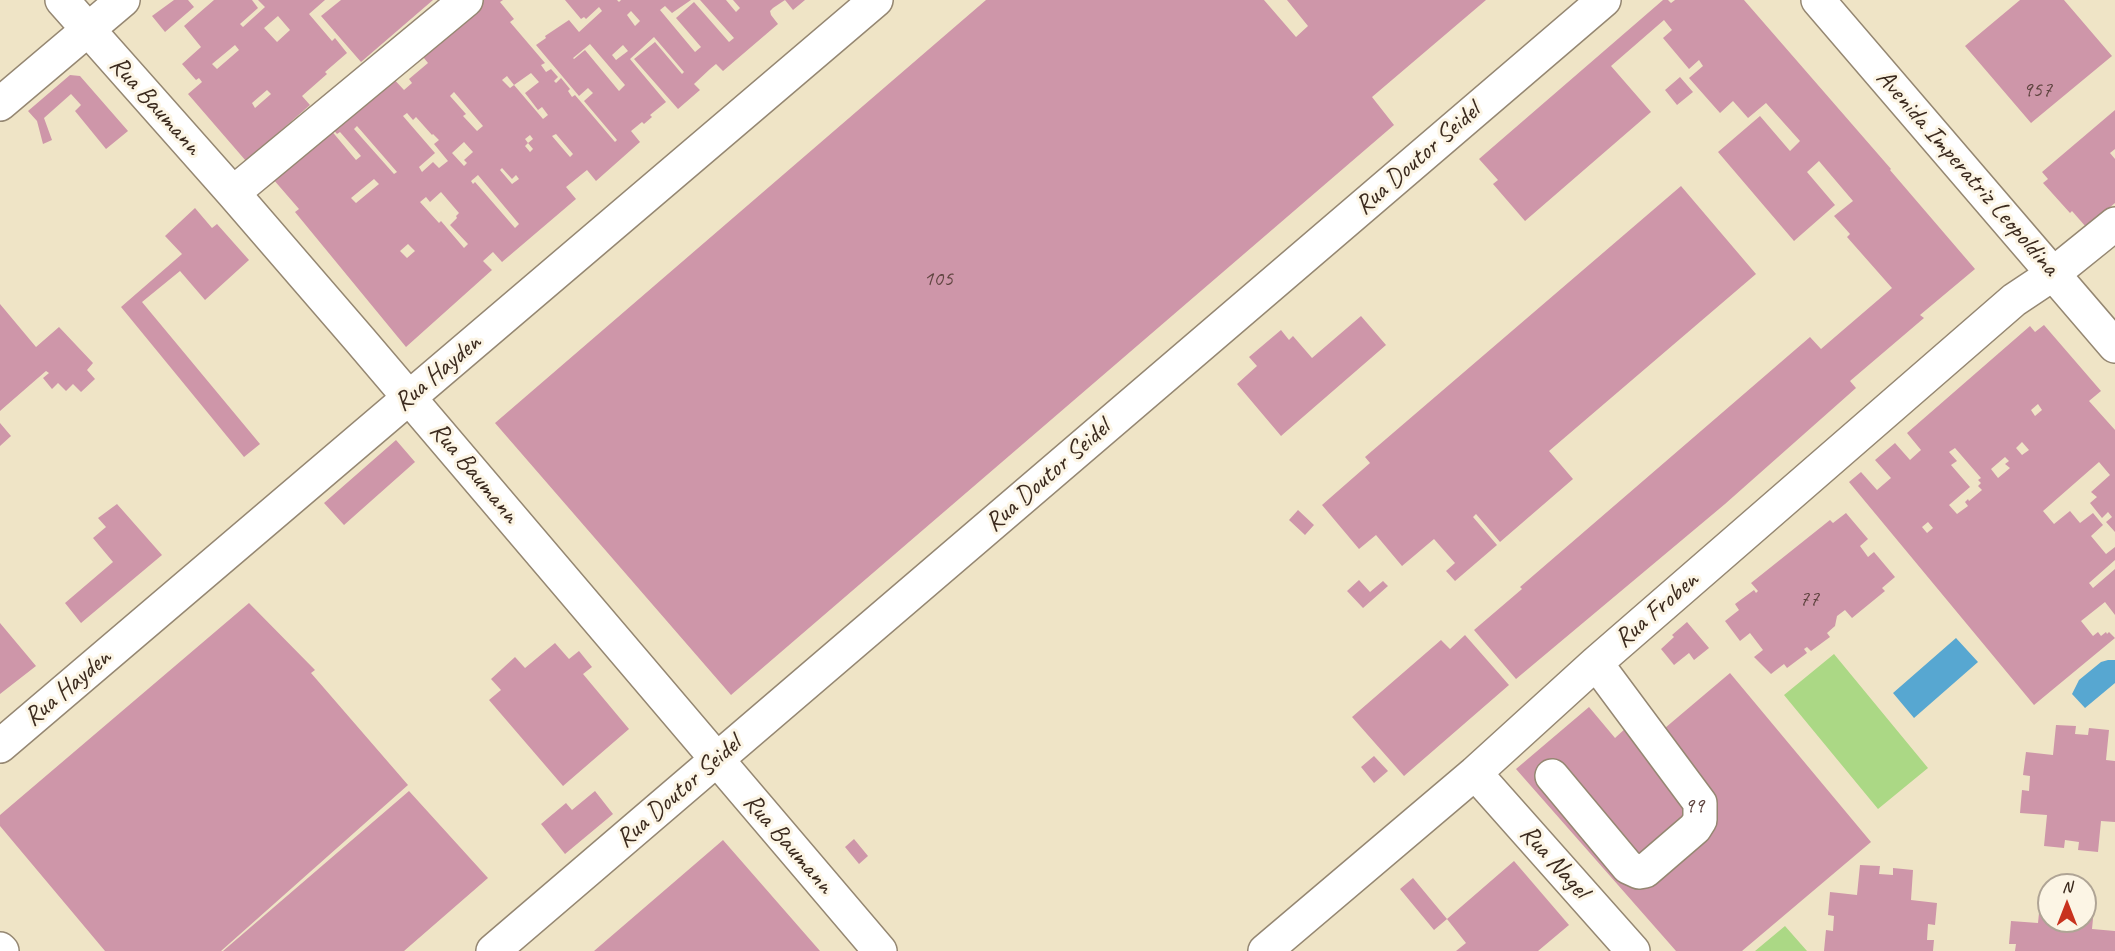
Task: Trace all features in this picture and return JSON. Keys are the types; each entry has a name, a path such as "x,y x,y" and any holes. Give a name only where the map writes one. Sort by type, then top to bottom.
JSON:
{"street":[{"name":"Rua Baumann","path":"62,0 87,31 233,193 880,951"},
{"path":"0,104 123,0"},
{"path":"233,193 466,0"},
{"name":"Rua Hayden","path":"0,746 876,0"},
{"name":"Rua Doutor Seidel","path":"493,951 1604,0"},
{"name":"Avenida Imperatriz Leopoldina","path":"1818,0 2115,346"},
{"name":"Rua Froben","path":"1265,951 1475,773 1596,663 2014,300 2053,274 2115,224"},
{"path":"1552,776 1633,871 1645,871 1695,828 1700,820 1700,803 1596,663"},
{"name":"Rua Nagel","path":"1475,773 1633,951"}],"green space":[{"path":"1834,654 1928,768 1878,809 1784,695"},
{"path":"1785,926 1807,951 1755,951"}],"water":[{"path":"1956,638 1978,662 1914,718 1893,693"},
{"path":"2115,660 2115,683 2085,708 2072,694 2079,680 2101,662"}],"building":[{"path":"174,0 188,0 194,7 165,32 152,16"},
{"path":"214,0 252,0 258,8 240,24 243,27 265,7 258,0 325,0 309,14 332,41 335,38 347,53 302,96 310,105 246,161 188,94 202,82 199,78 196,80 182,64 201,47 184,26","holes":["278,16 290,30 277,42 264,28","235,45 239,50 217,69 212,64","267,90 271,94 255,108 252,103"]},
{"path":"341,0 433,0 361,62 321,16"},
{"path":"479,0 503,0 500,2 514,19 510,22 545,63 541,65 546,72 551,69 558,77 554,81 556,83 561,78 570,89 568,91 572,97 575,95 615,142 617,140 584,101 593,93 588,88 579,96 536,45 569,20 579,32 602,11 599,7 586,19 584,17 581,19 565,0 617,0 619,2 621,0 691,0 672,13 665,6 660,10 695,52 701,47 676,18 694,2 729,42 734,38 700,0 726,0 736,12 740,8 733,0 785,0 770,11 778,24 723,71 716,64 710,69 694,84 700,90 678,109 634,59 655,42 682,74 684,72 654,37 630,59 666,102 650,115 652,117 644,124 642,122 631,131 640,142 596,181 587,170 566,187 576,199 502,262 493,252 483,261 492,270 406,347 295,212 299,209 273,179 330,129 356,160 361,156 340,132 337,134 332,128 391,76 404,90 412,83 409,79 428,63 419,52","holes":["631,11 640,21 635,26 627,15","590,44 625,85 619,91 585,50 573,58","623,45 628,51 616,60 612,55","531,73 539,82 525,93 538,110 542,107 548,115 543,119 514,85","507,76 514,85 510,88 502,80","454,92 483,126 477,131 463,116 466,114 450,96","407,113 413,120 416,117 439,140 434,144 448,161 439,168 433,162 422,172 419,167 435,153 403,116","357,126 397,172 394,174 354,129","556,134 573,154 570,157 552,136","530,135 533,139 528,143 525,139","464,142 473,152 464,160 467,163 464,166 452,153","528,143 533,149 530,152 525,146","502,168 512,179 516,175 519,179 512,184 500,170","478,175 519,224 515,228 475,182 473,184 471,181","374,179 379,184 356,203 351,198","441,192 459,213 450,225 468,244 464,248 441,221 439,223 420,202 426,197 430,202","408,244 415,251 407,258 400,251"]},
{"path":"785,0 805,0 793,10"},
{"path":"986,0 1264,0 1296,37 1308,26 1287,0 1486,0 1372,97 1394,125 731,695 495,423"},
{"path":"1663,0 1671,3 1675,0 1744,0 1975,269 1920,315 1924,318 1850,381 1856,388 1725,504 1516,679 1474,630 1522,589 1520,587 1810,337 1821,349 1892,288 1847,237 1850,234 1834,216 1853,201 1819,161 1807,172 1835,205 1794,241 1718,152 1760,116 1790,151 1800,141 1766,103 1748,118 1733,101 1720,113 1689,78 1703,66 1699,60 1689,69 1663,38 1672,30 1664,20 1611,66 1651,112 1525,221 1493,184 1498,180 1479,159"},
{"path":"2020,0 2064,0 2112,56 2031,123 1965,46"},
{"path":"70,75 80,76 128,131 106,149 75,111 81,105 71,94 44,118 52,140 43,144 37,121 28,111"},
{"path":"1680,77 1693,92 1677,105 1665,90"},
{"path":"2115,110 2115,149 2110,153 2115,159 2115,203 2086,227 2043,183 2048,179 2042,172"},
{"path":"1681,186 1756,274 1549,451 1573,479 1500,542 1476,514 1473,517 1497,545 1455,581 1446,571 1455,563 1434,539 1402,566 1376,535 1359,549 1322,505 1370,463 1365,457"},
{"path":"195,208 212,228 217,224 249,260 205,300 180,271 142,302 260,444 244,457 121,307 182,254 165,236"},
{"path":"0,304 36,347 59,327 93,363 87,370 95,379 81,392 73,384 66,391 58,383 52,389 43,378 49,373 46,371 0,411"},
{"path":"1361,316 1386,345 1281,436 1237,384 1257,366 1249,357 1281,330 1289,340 1293,336 1312,358"},
{"path":"2044,325 2101,391 2089,401 2115,430 2115,532 2106,522 2112,517 2108,512 2102,518 2090,503 2097,497 2091,492 2110,475 2099,462 2043,511 2054,524 2070,511 2080,523 2093,513 2103,525 2091,536 2106,554 2115,547 2115,560 2089,583 2093,588 2115,569 2115,615 2105,602 2081,621 2093,636 2098,632 2101,636 2109,632 2115,638 2034,705 1849,482 1861,472 1877,490 1891,478 1875,460 1895,443 1910,460 1921,450 1907,433 2030,326 2035,332","holes":["2038,404 2042,410 2035,416 2031,410","2022,442 2029,450 2022,455 2016,448","1955,448 1981,478 1978,480 1981,483 1978,486 1982,490 1969,501 1968,499 1965,502 1968,506 1957,514 1949,505 1970,487 1951,465 1957,461 1949,452","2005,457 2009,461 2005,464 2010,468 1998,478 1991,469","1928,522 1933,528 1927,533 1922,527"]},
{"path":"0,423 11,436 0,446"},
{"path":"396,440 415,462 344,525 324,503"},
{"path":"117,504 162,555 81,623 65,603 113,562 93,538 106,527 98,518"},
{"path":"1298,510 1314,525 1305,535 1289,520"},
{"path":"1846,513 1868,539 1860,546 1868,557 1874,552 1895,577 1882,588 1885,591 1852,618 1845,610 1837,616 1835,626 1827,633 1830,637 1811,651 1807,647 1804,649 1807,653 1787,668 1784,664 1771,674 1754,657 1763,650 1750,633 1740,641 1725,621 1739,610 1735,604 1754,590 1756,593 1758,591 1751,583 1830,520 1833,523"},
{"path":"1359,580 1370,592 1383,581 1388,586 1363,608 1347,591"},
{"path":"249,603 315,670 311,673 408,785 221,951 105,951 0,826 0,815"},
{"path":"1687,622 1709,648 1694,660 1689,653 1674,665 1661,649"},
{"path":"0,623 36,666 0,694"},
{"path":"1465,635 1509,685 1404,776 1352,717 1441,640 1450,649"},
{"path":"555,643 569,659 579,651 592,667 583,674 629,729 563,786 489,700 501,690 491,679 515,657 525,668"},
{"path":"1730,673 1871,842 1742,951 1676,951 1516,769 1589,707 1615,738 1627,727 1665,728"},
{"path":"2056,725 2076,726 2075,734 2088,735 2089,728 2109,730 2106,760 2115,761 2115,822 2101,821 2098,852 2078,850 2079,842 2065,840 2064,848 2044,846 2047,815 2020,813 2022,790 2029,791 2030,776 2023,775 2026,752 2053,755"},
{"path":"1374,756 1388,771 1374,783 1361,767"},
{"path":"409,791 488,878 404,951 223,951"},
{"path":"595,791 613,814 565,854 541,824 566,803 572,810"},
{"path":"854,839 868,856 859,864 845,847"},
{"path":"723,840 820,951 594,951"},
{"path":"1514,861 1569,925 1538,951 1456,951 1466,943 1447,919"},
{"path":"1860,865 1880,866 1879,874 1893,875 1893,868 1913,870 1911,900 1937,903 1935,925 1928,924 1927,940 1934,940 1933,951 1824,951 1826,930 1833,931 1834,916 1828,915 1830,892 1857,895"},
{"path":"1413,878 1447,919 1434,930 1400,889"},
{"path":"2011,921 2037,923 2037,933 2097,933 2097,929 2115,931 2115,951 2015,951 2016,944 2009,944"}]}
